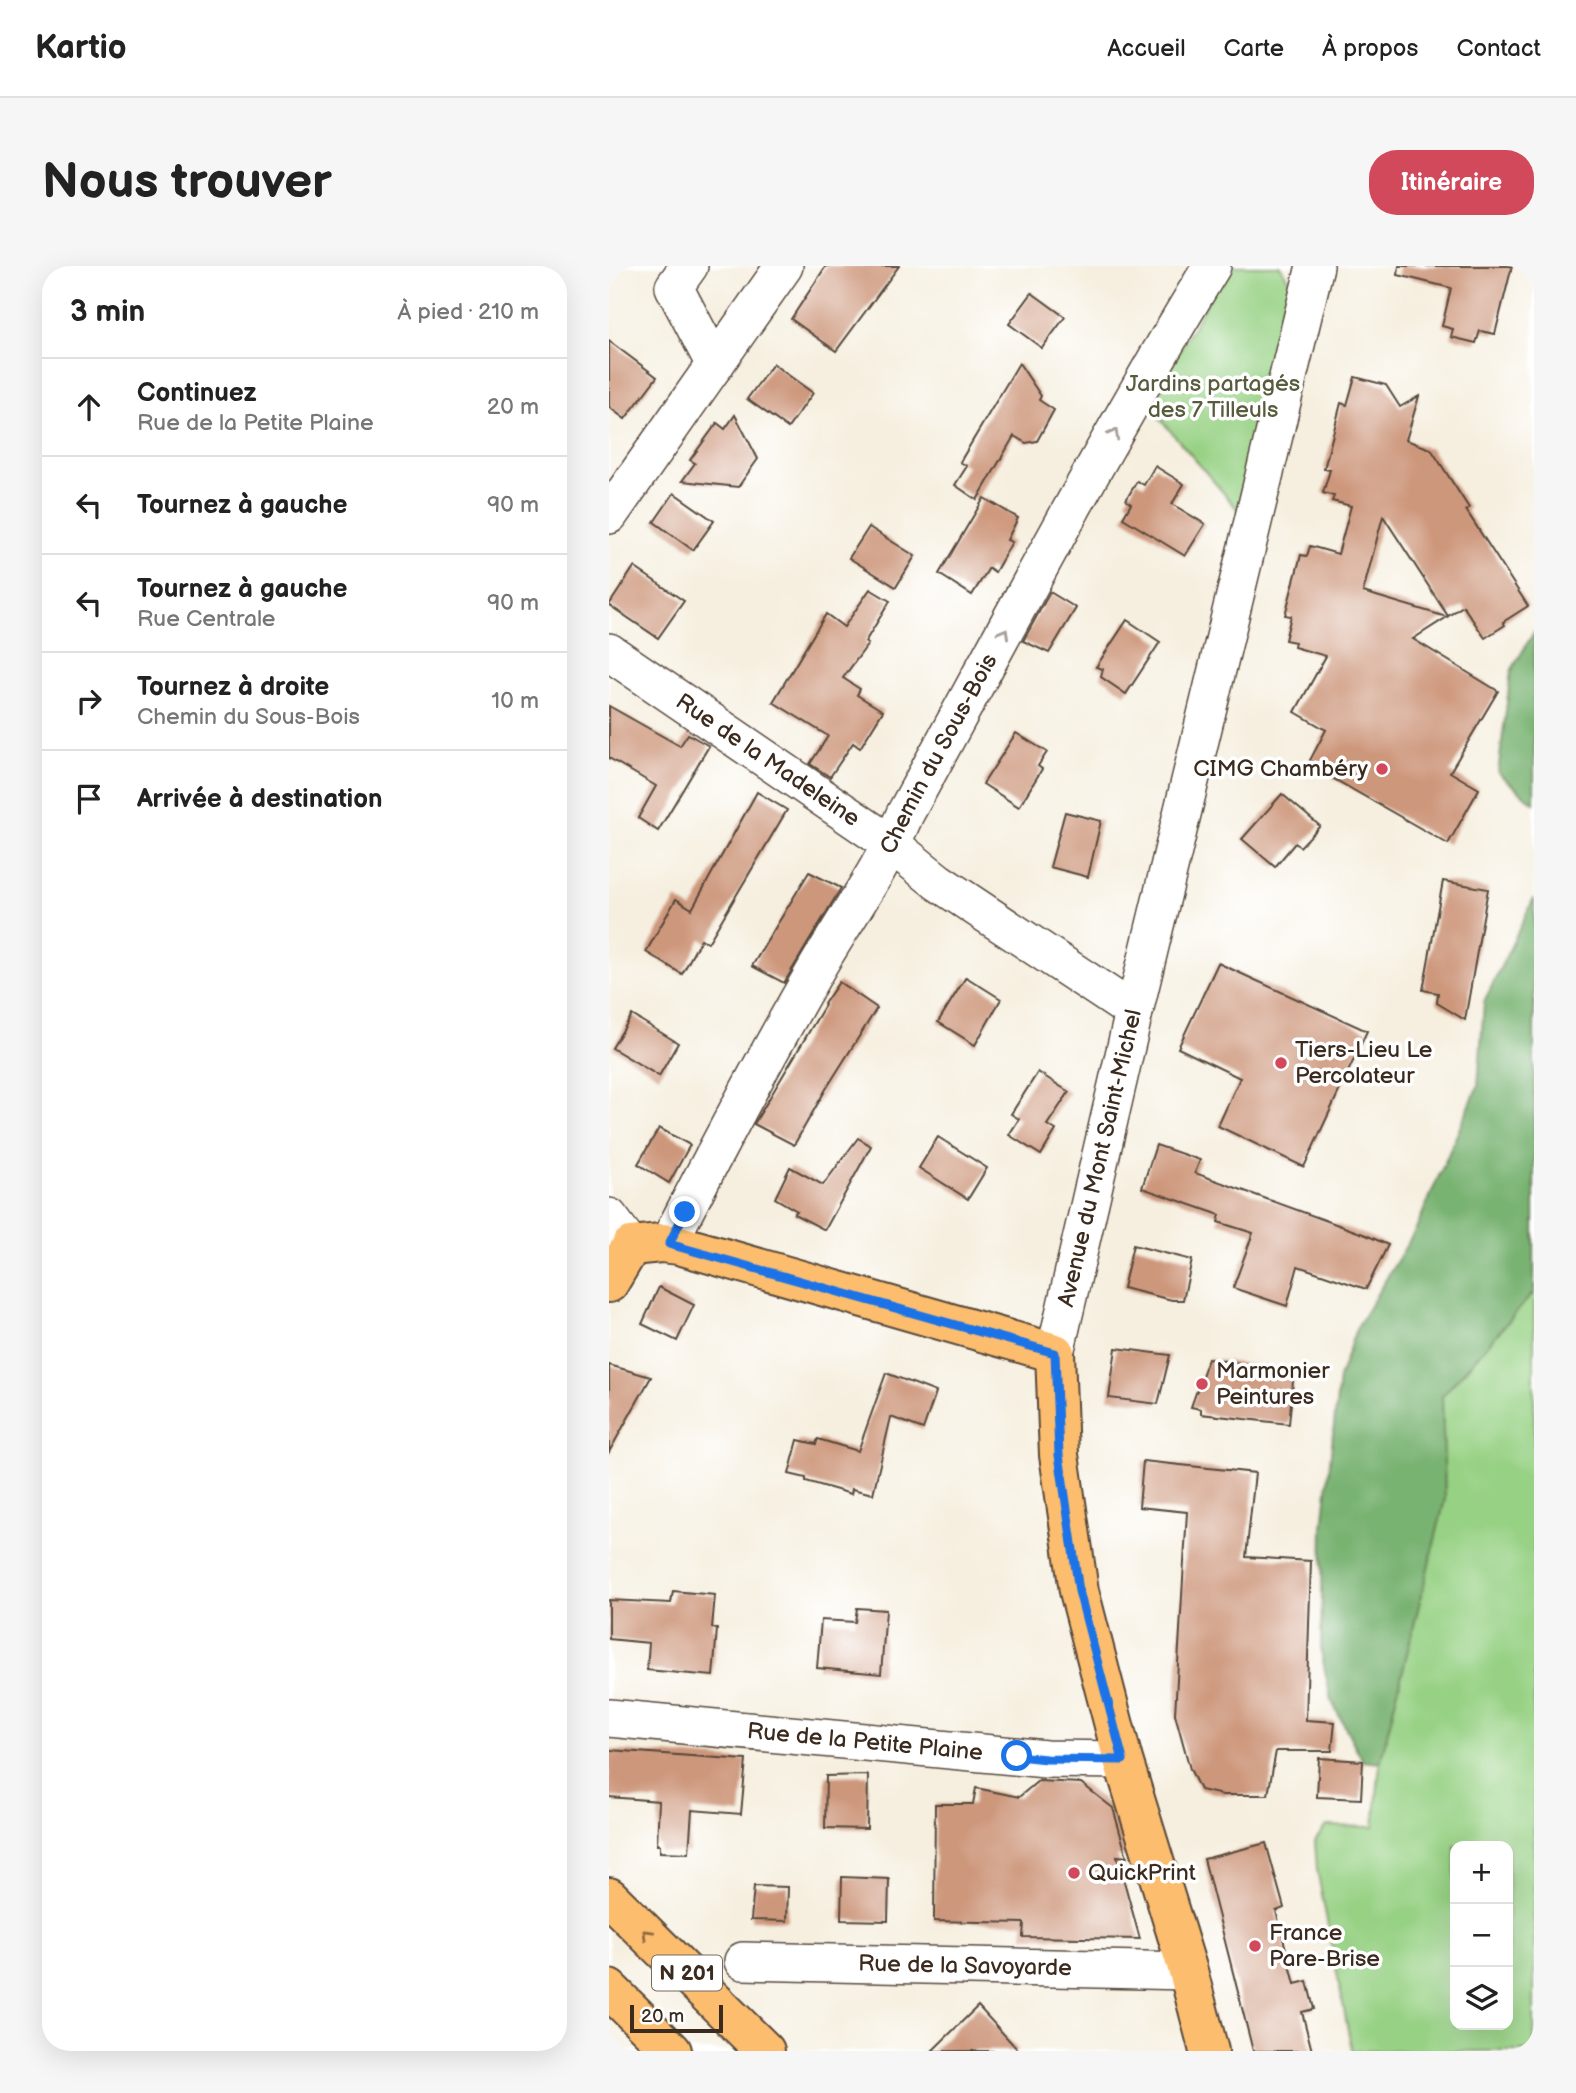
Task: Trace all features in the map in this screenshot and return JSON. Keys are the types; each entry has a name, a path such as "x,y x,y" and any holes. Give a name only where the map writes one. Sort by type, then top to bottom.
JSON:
{"main road":[{"path":"609,1283 620,1231 1055,1353"},
{"name":"Avenue du Mont Saint-Michel","path":"1055,1353 1059,1455 1079,1591 1123,1760 1188,1971 1209,2051"},
{"name":"N 201","path":"609,1897 765,2051"},
{"name":"N 201","path":"609,1989 672,2051"}],"street":[{"path":"689,266 674,287 715,365"},
{"path":"609,515 785,266"},
{"name":"Chemin du Sous-Bois","path":"669,1244 760,1066 892,845 905,814 1042,564 1212,266"},
{"name":"Avenue du Mont Saint-Michel","path":"1055,1353 1134,1012 1315,266"},
{"name":"Rue de la Madeleine","path":"609,652 892,845 938,882 1134,1012"},
{"name":"Rue de la Petite Plaine","path":"609,1718 1046,1759 1123,1760"},
{"name":"Rue de la Savoyarde","path":"743,1961 1188,1971"}],"green space":[{"name":"Jardins partagés des 7 Tilleuls","path":"1228,266 1280,266 1292,285 1239,511 1148,405"},
{"path":"1534,632 1534,803 1498,773 1511,671"},
{"path":"1534,898 1534,1292 1442,1396 1445,1499 1380,1763 1363,1761 1331,1700 1321,1651 1323,1527 1339,1378 1356,1329 1415,1231 1478,1086 1484,1002"},
{"path":"1534,1292 1534,2051 1352,2051 1317,1869 1315,1841 1326,1826 1374,1827 1380,1763 1445,1499 1442,1396"}],"building":[{"path":"826,266 899,266 836,351 791,319"},
{"path":"1399,266 1512,266 1495,334 1480,331 1476,343 1451,337 1453,329 1442,326 1451,288 1398,275"},
{"path":"1032,293 1065,317 1042,348 1009,324"},
{"path":"609,341 657,377 625,419 609,407"},
{"path":"1019,363 1041,396 1039,400 1054,410 1037,441 1026,443 1014,436 977,500 955,485 967,466 960,462"},
{"path":"773,364 813,393 788,428 747,399"},
{"path":"1355,377 1386,385 1400,407 1419,396 1406,440 1431,449 1469,508 1466,510 1528,606 1485,638 1463,606 1448,616 1383,516 1363,592 1447,617 1413,639 1498,691 1450,772 1479,789 1448,844 1308,764 1326,730 1295,712 1326,656 1294,647 1295,642 1285,640 1291,616 1285,615 1301,555 1307,556 1310,546 1338,554 1351,506 1332,501 1334,496 1323,493 1330,470 1324,469 1341,403 1347,405"},
{"path":"735,415 758,459 738,487 682,481 695,463 690,460 717,423 725,429"},
{"path":"1155,466 1184,484 1172,504 1205,524 1185,556 1123,518 1131,504 1126,500 1137,481 1144,485"},
{"path":"674,493 714,521 693,550 654,522"},
{"path":"984,498 1018,518 1007,540 1012,542 995,572 989,568 972,595 939,574"},
{"path":"869,527 915,556 896,587 849,558"},
{"path":"634,567 684,601 658,638 609,605"},
{"path":"870,589 890,601 865,642 868,644 843,678 860,689 857,695 883,711 860,748 853,743 830,777 810,764 828,736 773,702 826,614 844,627"},
{"path":"1050,592 1076,608 1049,653 1023,641"},
{"path":"1127,620 1160,642 1126,694 1101,677 1103,669 1096,667"},
{"path":"609,706 680,746 688,734 709,746 658,831 638,818 656,786 609,758"},
{"path":"1016,733 1047,752 1038,766 1042,769 1019,807 983,784"},
{"path":"757,792 787,810 708,943 701,939 682,974 646,952 676,899 692,909"},
{"path":"1282,794 1320,826 1300,847 1295,843 1275,867 1242,839"},
{"path":"1065,812 1101,821 1088,877 1050,867"},
{"path":"809,872 841,888 784,983 752,966"},
{"path":"1443,881 1488,889 1465,1020 1437,1003 1438,993 1423,990"},
{"name":"Tiers-Lieu Le Percolateur","path":"1218,963 1367,1031 1304,1167 1218,1126 1240,1078 1178,1048"},
{"path":"966,977 1001,999 975,1045 938,1022"},
{"path":"839,982 877,1008 794,1145 754,1124"},
{"path":"632,1015 678,1043 659,1076 612,1048"},
{"path":"1038,1072 1069,1092 1047,1125 1056,1130 1041,1155 1009,1135 1019,1119 1011,1114"},
{"path":"659,1128 690,1145 669,1183 638,1164"},
{"path":"938,1137 987,1168 968,1199 919,1168"},
{"path":"858,1138 871,1146 825,1230 794,1214 797,1211 775,1198 790,1167 823,1185"},
{"path":"1156,1145 1200,1160 1195,1173 1388,1245 1366,1289 1298,1266 1287,1306 1233,1288 1253,1233 1218,1222 1220,1215 1142,1188"},
{"path":"1133,1245 1192,1260 1183,1300 1172,1300 1123,1288"},
{"path":"659,1287 694,1305 677,1341 642,1324"},
{"path":"1116,1348 1170,1355 1158,1404 1109,1398"},
{"path":"1208,1359 1294,1370 1289,1424 1201,1414 1201,1409 1191,1407"},
{"path":"609,1365 651,1377 609,1452"},
{"path":"886,1373 936,1392 923,1429 891,1417 873,1494 852,1489 851,1494 789,1474 798,1440 816,1444 818,1439 858,1451"},
{"path":"1143,1461 1255,1473 1246,1557 1311,1561 1306,1720 1335,1722 1332,1751 1276,1751 1268,1795 1223,1795 1200,1790 1190,1769 1175,1714 1187,1512 1139,1507"},
{"path":"673,1591 715,1595 712,1628 717,1629 713,1676 647,1670 649,1643 609,1639 609,1600 671,1603"},
{"path":"857,1608 886,1610 881,1674 817,1668 821,1620 855,1622"},
{"path":"609,1750 746,1760 741,1814 692,1810 689,1853 660,1852 660,1845 657,1845 659,1801 609,1797"},
{"path":"1319,1758 1363,1761 1361,1799 1317,1797"},
{"path":"868,1775 867,1829 825,1828 826,1776"},
{"path":"1038,1781 1081,1783 1113,1808 1127,1857 1117,1856 1140,1939 1023,1937 1024,1923 934,1921 935,1804 973,1804 976,1788 1019,1797"},
{"name":"France Pare-Brise","path":"1266,1843 1284,1908 1276,1911 1295,1984 1307,1981 1314,2009 1302,2012 1312,2051 1253,2051 1204,1859"},
{"path":"842,1877 889,1879 888,1921 841,1920"},
{"path":"754,1886 788,1887 787,1921 751,1920"},
{"path":"978,2006 1019,2051 932,2051"}],"place":[{"name":"CIMG Chambéry","path":"1382,769"},
{"name":"Tiers-Lieu Le Percolateur","path":"1281,1063"},
{"name":"Marmonier Peintures","path":"1202,1384"},
{"name":"QuickPrint","path":"1074,1873"},
{"name":"France Pare-Brise","path":"1255,1946"}],"route":[{"path":"685,1212 669,1244 1055,1353 1059,1455 1079,1591 1123,1760 1017,1756"}]}
